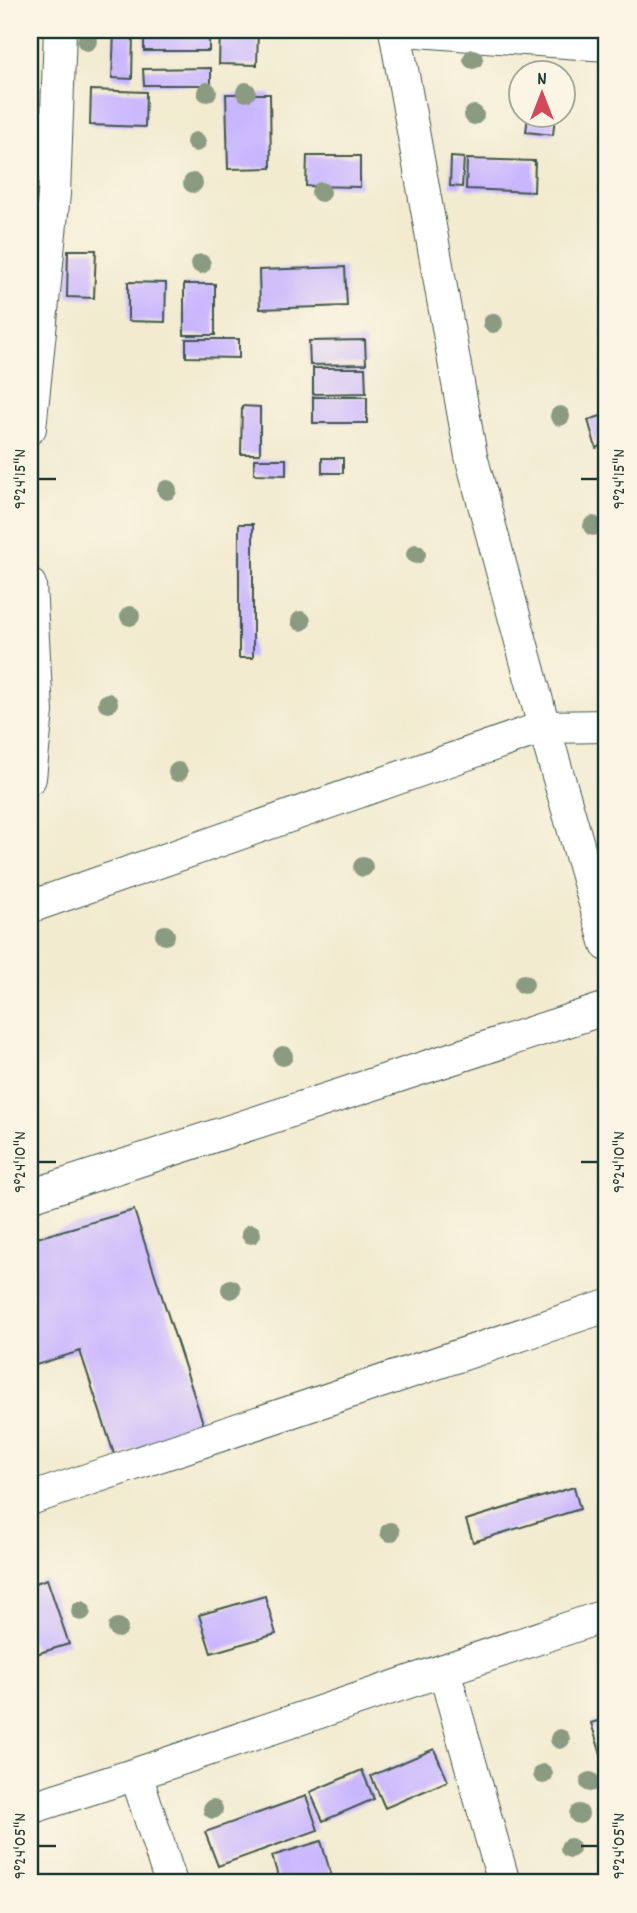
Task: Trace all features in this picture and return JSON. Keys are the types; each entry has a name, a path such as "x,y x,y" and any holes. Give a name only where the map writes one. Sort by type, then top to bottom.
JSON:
{"street":[{"path":"30,428 54,194 60,30"},
{"path":"396,30 471,456 544,727 602,911 607,945"},
{"path":"404,30 592,39"},
{"path":"30,585 37,712 30,778"},
{"path":"30,907 544,727 607,726"},
{"path":"30,1196 607,1008"},
{"path":"30,1499 607,1306"},
{"path":"30,1808 607,1615"},
{"path":"444,1670 504,1883"},
{"path":"136,1774 171,1883"}],"building":[{"path":"144,30 209,30 209,51 144,51"},
{"path":"220,30 258,30 257,65 219,64"},
{"path":"114,33 133,34 132,79 112,78"},
{"path":"211,68 211,85 144,85 143,69"},
{"path":"91,90 146,92 145,127 90,125"},
{"path":"226,94 270,94 271,168 228,169"},
{"path":"526,130 554,130 553,135"},
{"path":"307,156 360,156 360,187 306,186"},
{"path":"451,157 464,158 462,187 450,186"},
{"path":"467,159 535,161 534,192 466,189"},
{"path":"68,250 96,250 94,298 67,297"},
{"path":"345,267 347,306 260,309 259,270"},
{"path":"128,282 166,283 165,322 128,321"},
{"path":"184,284 215,284 215,335 184,335"},
{"path":"186,339 239,339 239,358 186,357"},
{"path":"365,340 366,364 310,365 309,341"},
{"path":"313,368 365,368 366,393 313,394"},
{"path":"313,397 367,397 367,423 313,423"},
{"path":"242,406 260,407 260,454 241,454"},
{"path":"607,414 607,444 596,448 588,420"},
{"path":"322,458 343,458 343,473 322,473"},
{"path":"254,459 286,459 286,475 254,474"},
{"path":"239,524 253,524 253,658 239,658"},
{"path":"134,1210 204,1426 115,1457 80,1351 30,1367 30,1240"},
{"path":"574,1487 580,1509 473,1542 466,1520"},
{"path":"47,1579 69,1644 36,1654 30,1637 30,1585"},
{"path":"265,1596 276,1634 211,1653 199,1615"},
{"path":"607,1718 607,1773 591,1723"},
{"path":"434,1749 448,1781 385,1808 371,1776"},
{"path":"362,1770 374,1799 323,1821 310,1792"},
{"path":"306,1796 318,1830 218,1866 205,1832"},
{"path":"321,1841 333,1881 280,1883 272,1856"}]}
